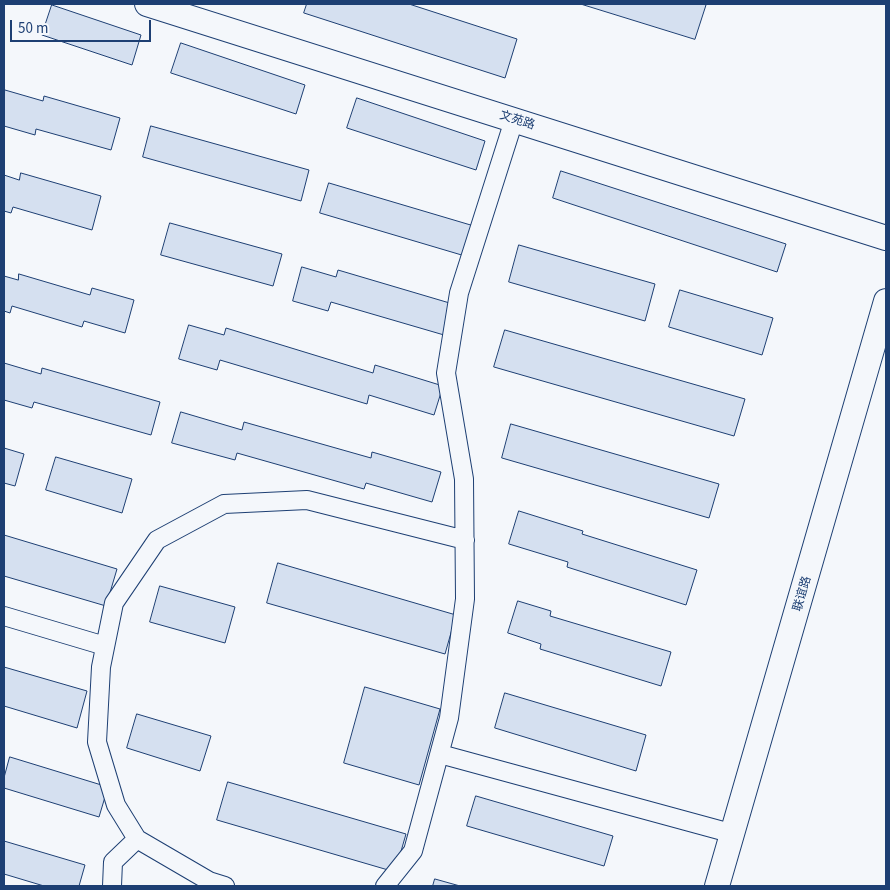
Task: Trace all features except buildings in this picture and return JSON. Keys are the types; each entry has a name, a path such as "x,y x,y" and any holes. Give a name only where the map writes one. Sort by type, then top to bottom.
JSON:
{"street":[{"name":"文苑路","path":"147,4 886,238"},
{"path":"385,886 413,851 449,718 465,600 465,540 464,479 446,373 459,293 514,120"},
{"name":"联谊路","path":"717,886 734,834 886,301"},
{"path":"225,886 209,881 137,839 116,805 97,742 101,667 114,602 157,540 224,504 307,500 465,540"},
{"path":"4,616 105,646"},
{"path":"440,754 734,834"},
{"path":"112,886 114,862 137,839"}]}
